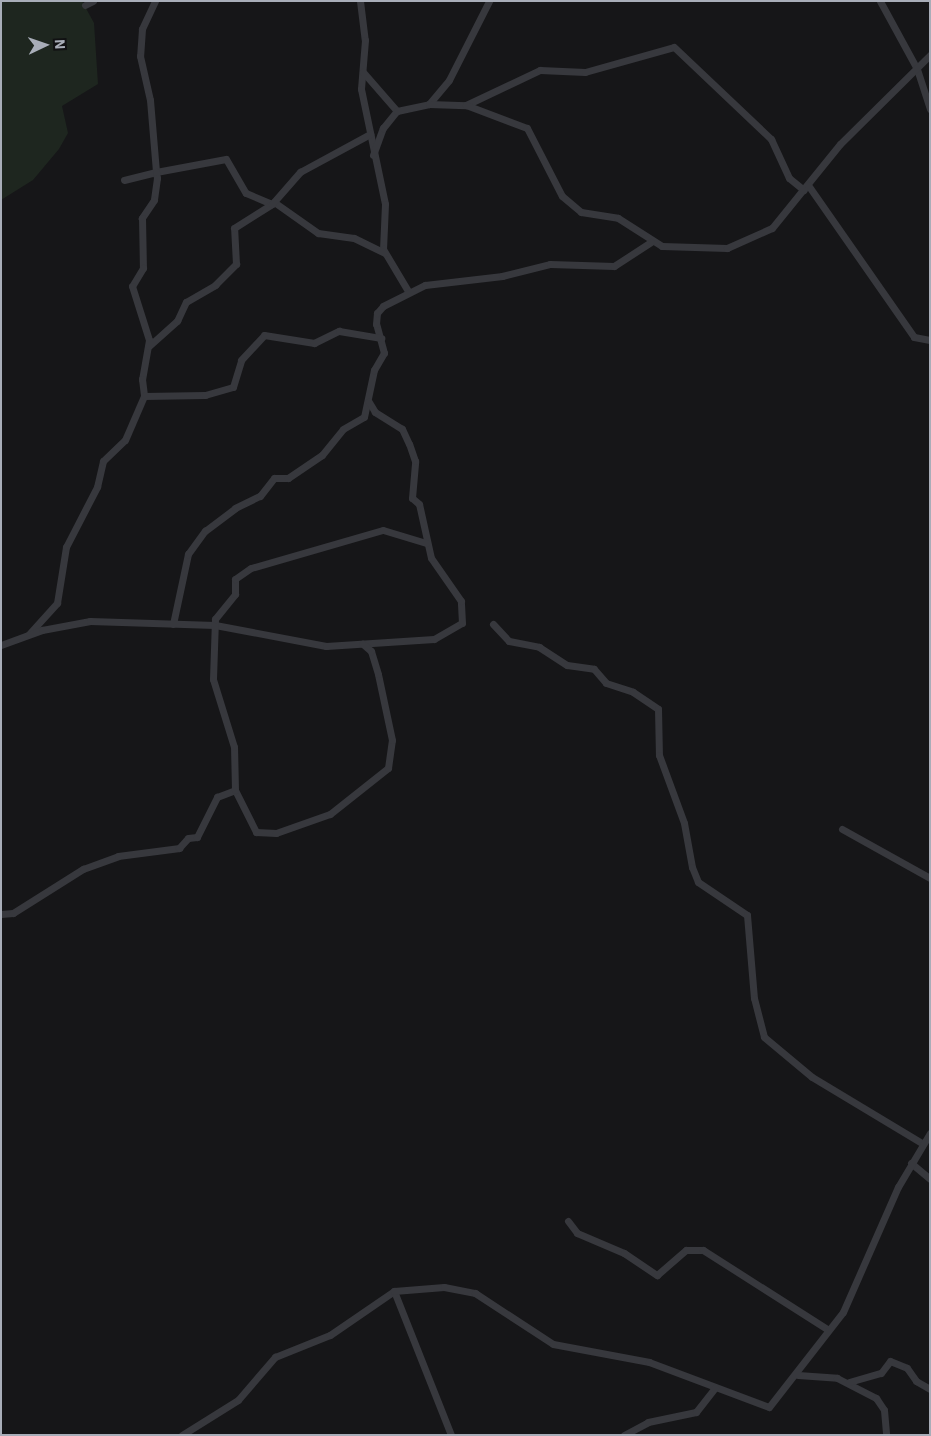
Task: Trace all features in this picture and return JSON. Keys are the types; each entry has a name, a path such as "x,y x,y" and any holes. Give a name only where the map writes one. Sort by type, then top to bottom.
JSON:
{"street":[{"path":"84,5 93,1"},
{"path":"27,636 57,603 66,547 94,494 103,461 125,440 144,396 142,379 149,346 132,286 142,268 142,218 156,193 150,100 140,56 142,29 155,1"},
{"path":"360,1 365,40 361,89 386,215 385,253 408,291"},
{"path":"429,104 449,80 489,1"},
{"path":"880,1 917,69 930,109"},
{"path":"466,104 540,70 585,72 674,47 771,139 789,178 806,187 914,336 930,340"},
{"path":"373,155 383,128 397,111 429,104 466,104 528,128 571,207 589,216 618,218 651,242 675,248 740,246 772,228 840,144 930,55"},
{"path":"363,72 397,111"},
{"path":"149,346 177,321 186,302 215,285 236,264 234,228 273,203 300,172 370,134"},
{"path":"124,180 226,158 246,193 273,203 318,233 354,238 385,253"},
{"path":"173,624 188,554 205,532 235,508 260,496 274,478 288,478 322,455 342,430 359,422 369,402 374,370 384,353 377,313 408,291 550,264 614,266 651,242"},
{"path":"144,396 205,396 233,387 241,360 264,335 314,343 339,332 381,338"},
{"path":"1,645 75,622 215,625 326,646 434,639 462,623 461,601 426,542 419,504 412,498 415,461 409,444 402,429 375,412 369,402"},
{"path":"363,644 371,651 378,674 392,740 388,768 330,814 276,833 256,832 235,790 234,747 213,680 215,625 235,594 235,579 252,568 383,530 426,542"},
{"path":"492,624 497,633 517,646 538,647 567,665 594,669 606,683 633,692 658,710 659,755 684,823 692,868 698,882 747,915 754,998 764,1037 812,1077 922,1144"},
{"path":"1,914 13,913 83,869 118,856 179,848 188,838 197,837 217,797 235,790"},
{"path":"842,829 930,878"},
{"path":"182,1435 238,1400 275,1357 330,1335 394,1292 459,1288 484,1299 553,1344 649,1362 715,1388 769,1406 798,1375 826,1329 846,1307 911,1163 930,1133"},
{"path":"911,1163 930,1179"},
{"path":"568,1221 577,1232 624,1252 657,1275 686,1250 704,1250 826,1329"},
{"path":"394,1292 451,1435"},
{"path":"798,1375 849,1382 880,1373 890,1361 906,1368 916,1381 930,1389"},
{"path":"849,1382 880,1404 886,1435"},
{"path":"624,1435 648,1422 696,1412 715,1388"}],"shaded area":[{"path":"1,1 82,1 94,23 98,84 62,106 68,133 59,149 33,180 1,200"}]}
